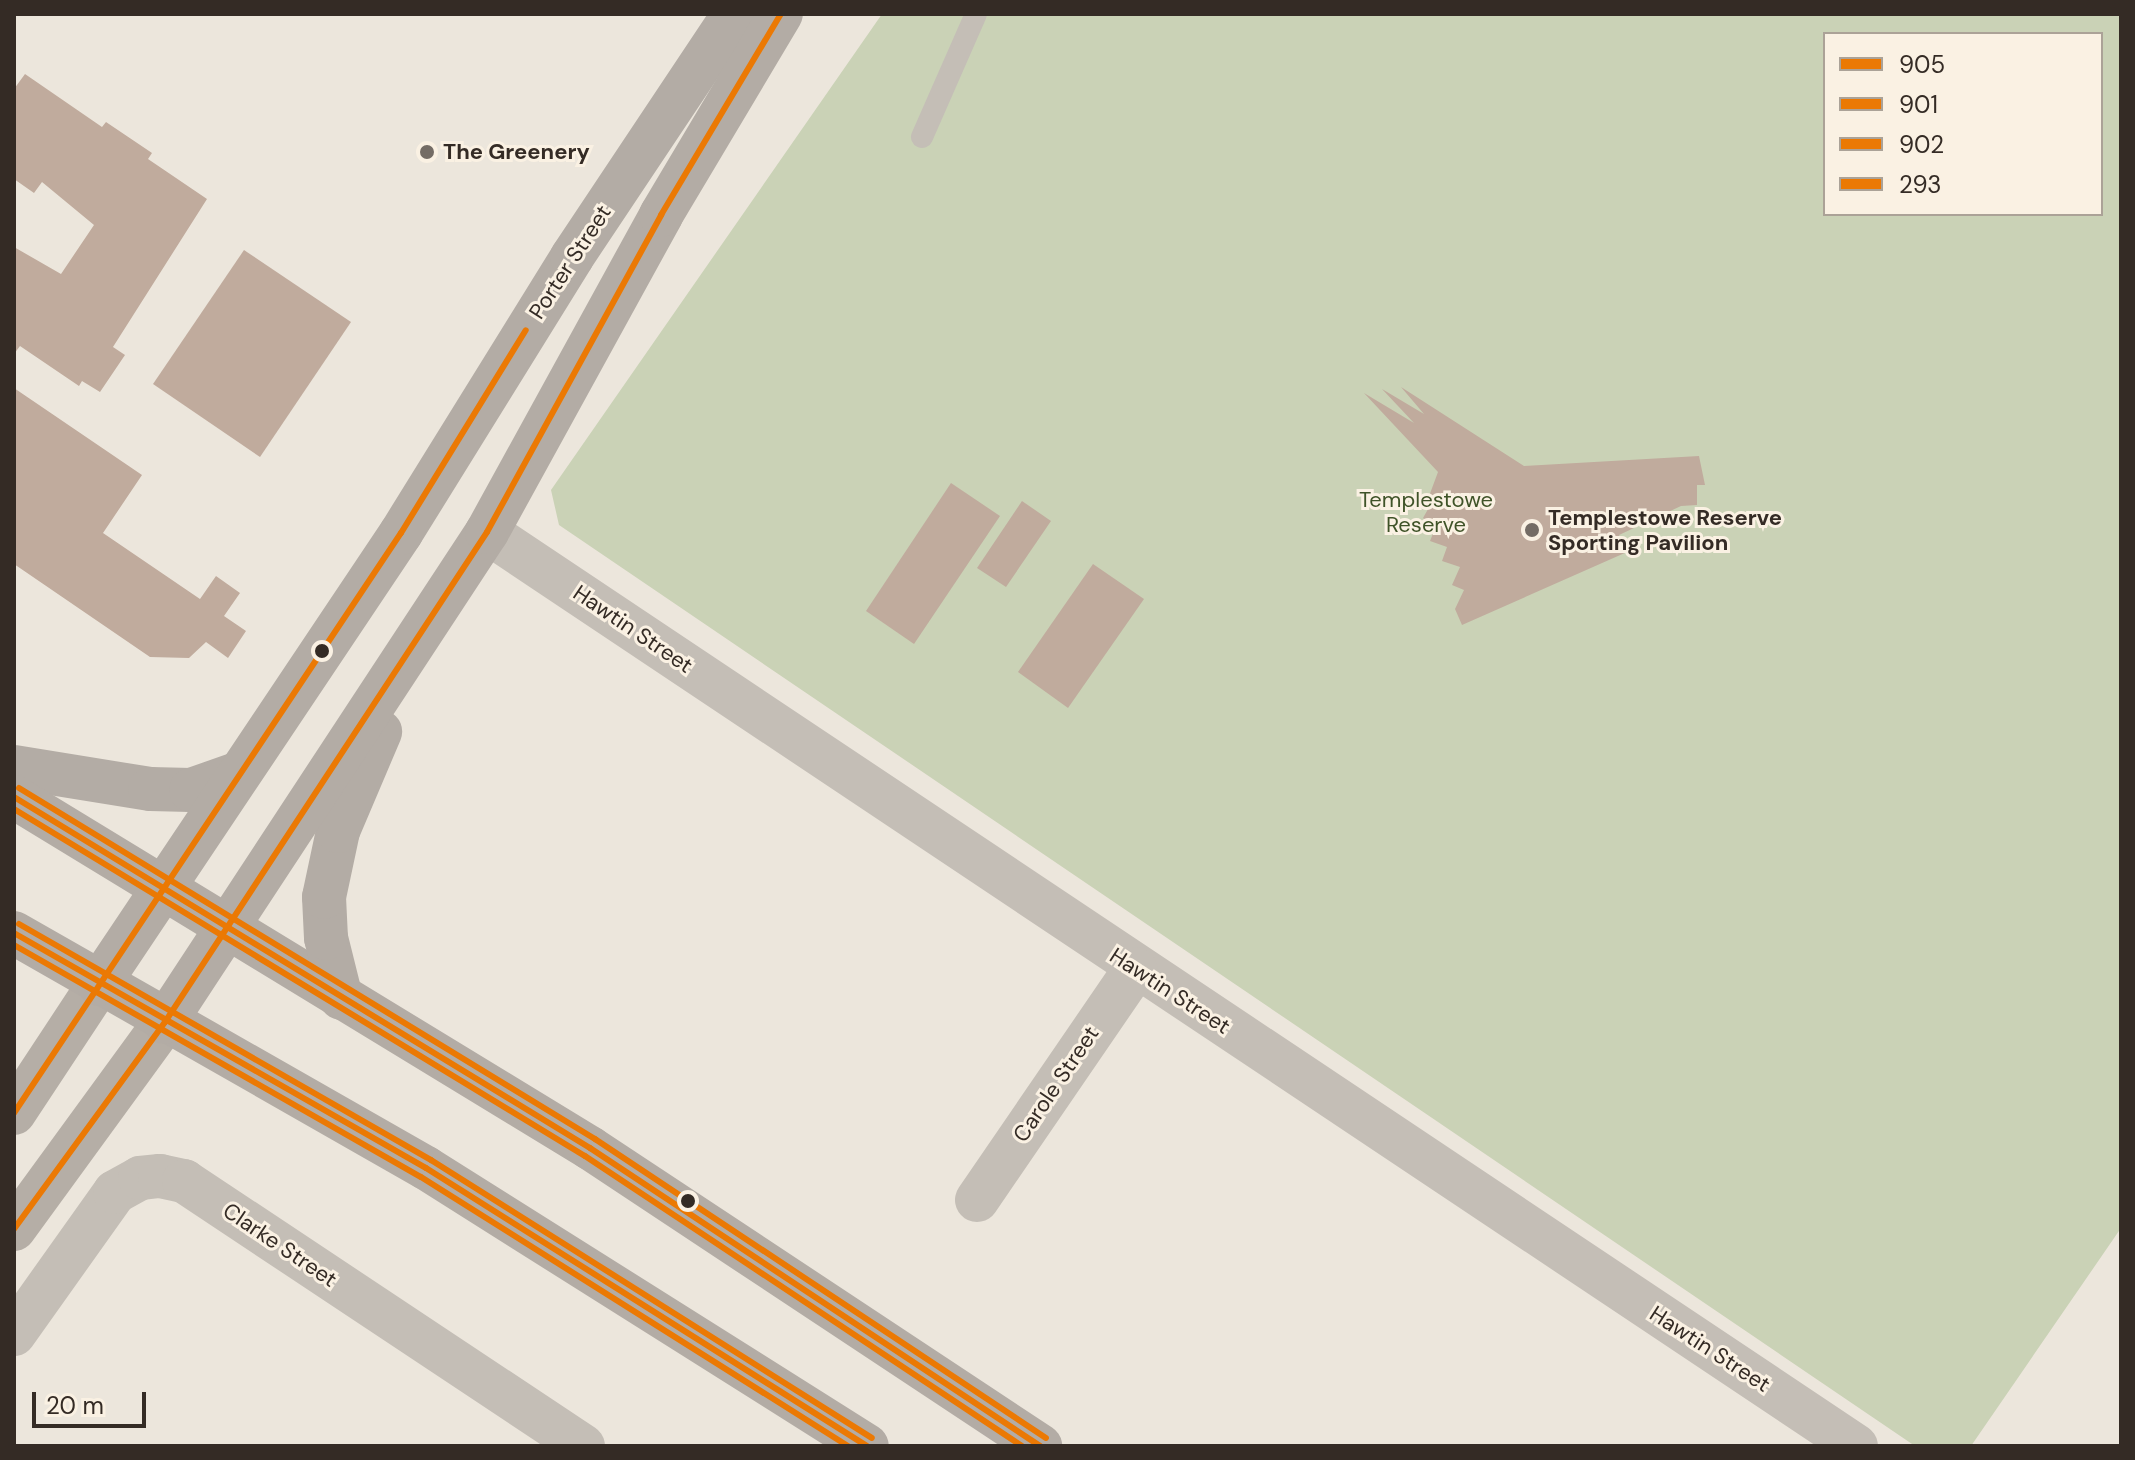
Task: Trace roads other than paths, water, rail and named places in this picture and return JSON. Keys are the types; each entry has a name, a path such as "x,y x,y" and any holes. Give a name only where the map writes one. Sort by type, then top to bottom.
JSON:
{"main road":[{"name":"Porter Street","path":"14,1113 237,774 401,533 572,257 734,14"},
{"path":"14,1229 165,1022 223,929 487,532 661,215 781,14"},
{"path":"341,998 326,938 324,897 335,844 420,637"},
{"path":"14,767 150,789 191,790 237,774"},
{"path":"14,797 223,929 590,1148 1040,1446"},
{"path":"14,933 452,1184 867,1446"}],"street":[{"name":"Hawtin Street","path":"487,532 1135,969 1856,1446"},
{"name":"Carole Street","path":"977,1200 1135,969"},
{"name":"Clarke Street","path":"14,1334 115,1192 140,1178 160,1176 184,1181 583,1446"}],"lane":[{"path":"922,137 976,14"}],"place":[{"name":"The Greenery","path":"427,152"},
{"name":"Templestowe Reserve Sporting Pavilion","path":"1532,530"}],"park label":[{"name":"Templestowe Reserve","path":"1426,512"}]}
